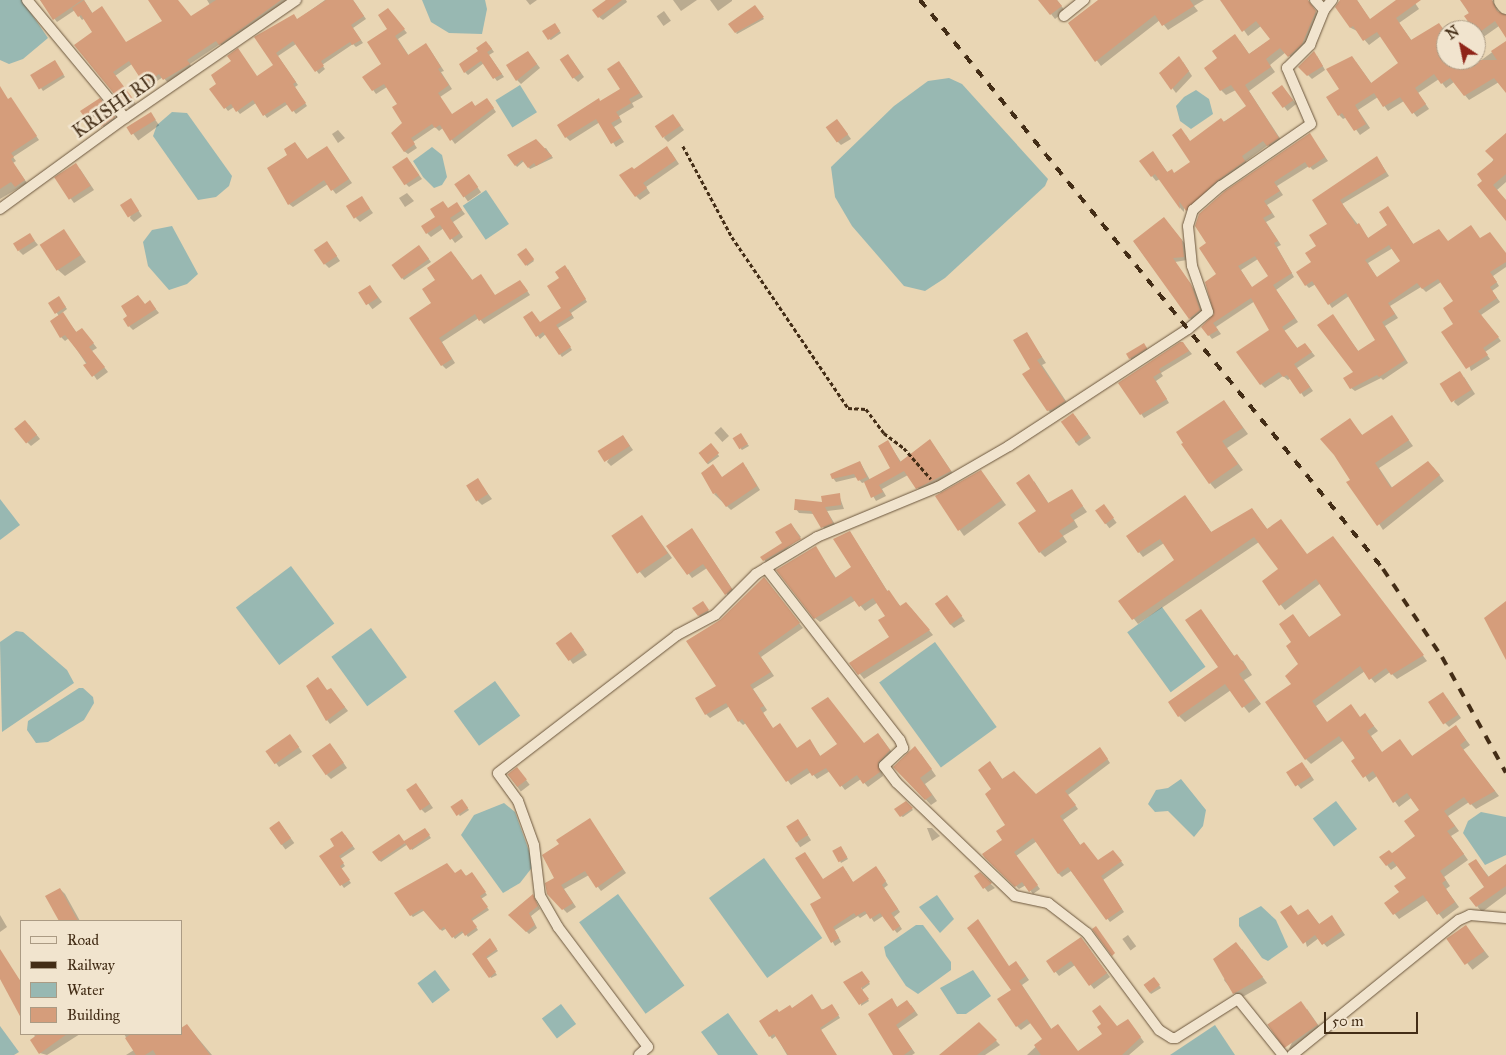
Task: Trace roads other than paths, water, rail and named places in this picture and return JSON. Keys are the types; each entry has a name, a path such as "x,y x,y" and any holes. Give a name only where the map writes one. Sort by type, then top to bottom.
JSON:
{"highway":[{"path":"1503,0 1506,4"}],"street":[{"path":"27,0 125,118"},
{"name":"KRISHI RD","path":"0,210 125,118 296,0"},
{"path":"1064,16 1084,0"},
{"path":"1315,0 1324,10"},
{"path":"639,1055 648,1047 558,927 540,896 534,845 518,801 498,773 677,635 715,616 766,568 817,537 938,487 1025,435 1188,329 1208,312 1192,266 1188,226 1194,210 1221,186 1311,124 1286,68 1310,45 1324,10 1332,0"},
{"path":"766,568 900,740 903,748 884,766 896,783 1015,896 1048,903 1087,933 1159,1030 1172,1038 1176,1038 1238,1000 1283,1055"},
{"path":"1292,1055 1459,920 1470,916 1506,918"}],"water":[{"path":"0,0 22,0 48,38 23,59 9,64 0,60"},
{"path":"422,0 485,0 487,9 482,34 449,33 431,22"},
{"path":"949,78 962,84 1048,179 1045,186 945,278 925,291 904,286 852,226 835,197 831,167 894,106 928,81"},
{"path":"520,85 537,112 512,128 495,100"},
{"path":"1196,90 1209,99 1213,114 1191,129 1180,121 1176,106 1184,97"},
{"path":"172,112 187,113 232,176 229,186 216,197 198,200 153,136 157,125"},
{"path":"432,147 442,155 447,177 442,185 434,188 423,177 413,161"},
{"path":"486,190 509,224 486,240 463,206"},
{"path":"172,226 198,274 187,284 169,290 148,266 143,242 152,230"},
{"path":"0,499 20,525 0,540"},
{"path":"291,566 334,624 279,665 236,608"},
{"path":"1162,607 1205,667 1171,692 1127,632"},
{"path":"371,628 407,677 367,706 331,657"},
{"path":"16,631 23,632 67,670 74,683 2,732 0,642"},
{"path":"935,642 997,727 941,768 879,683"},
{"path":"495,681 520,716 479,746 454,711"},
{"path":"79,688 83,688 93,697 94,703 84,720 48,742 36,743 27,730 28,721"},
{"path":"1181,779 1206,810 1203,826 1194,837 1168,811 1155,812 1148,804 1156,790 1168,788"},
{"path":"1336,801 1357,829 1334,846 1313,818"},
{"path":"504,803 515,812 534,865 520,883 503,893 461,835 474,815"},
{"path":"1481,812 1506,817 1506,855 1485,865 1463,833 1468,821"},
{"path":"764,858 822,938 767,978 709,898"},
{"path":"618,894 684,985 646,1014 579,922"},
{"path":"937,895 954,919 940,933 919,907"},
{"path":"1261,906 1276,920 1288,947 1268,961 1262,958 1239,926 1239,918"},
{"path":"916,925 923,925 951,962 951,970 918,994 906,986 886,956 884,947"},
{"path":"435,970 450,990 432,1003 417,983"},
{"path":"973,970 991,996 966,1014 957,1014 940,988"},
{"path":"561,1004 576,1024 557,1038 542,1018"},
{"path":"728,1013 758,1055 718,1055 701,1032"},
{"path":"1215,1025 1235,1055 1170,1055"},
{"path":"0,1026 19,1052 14,1055 0,1055"}],"railway":[{"path":"920,0 1383,569 1442,657 1506,773"}]}
